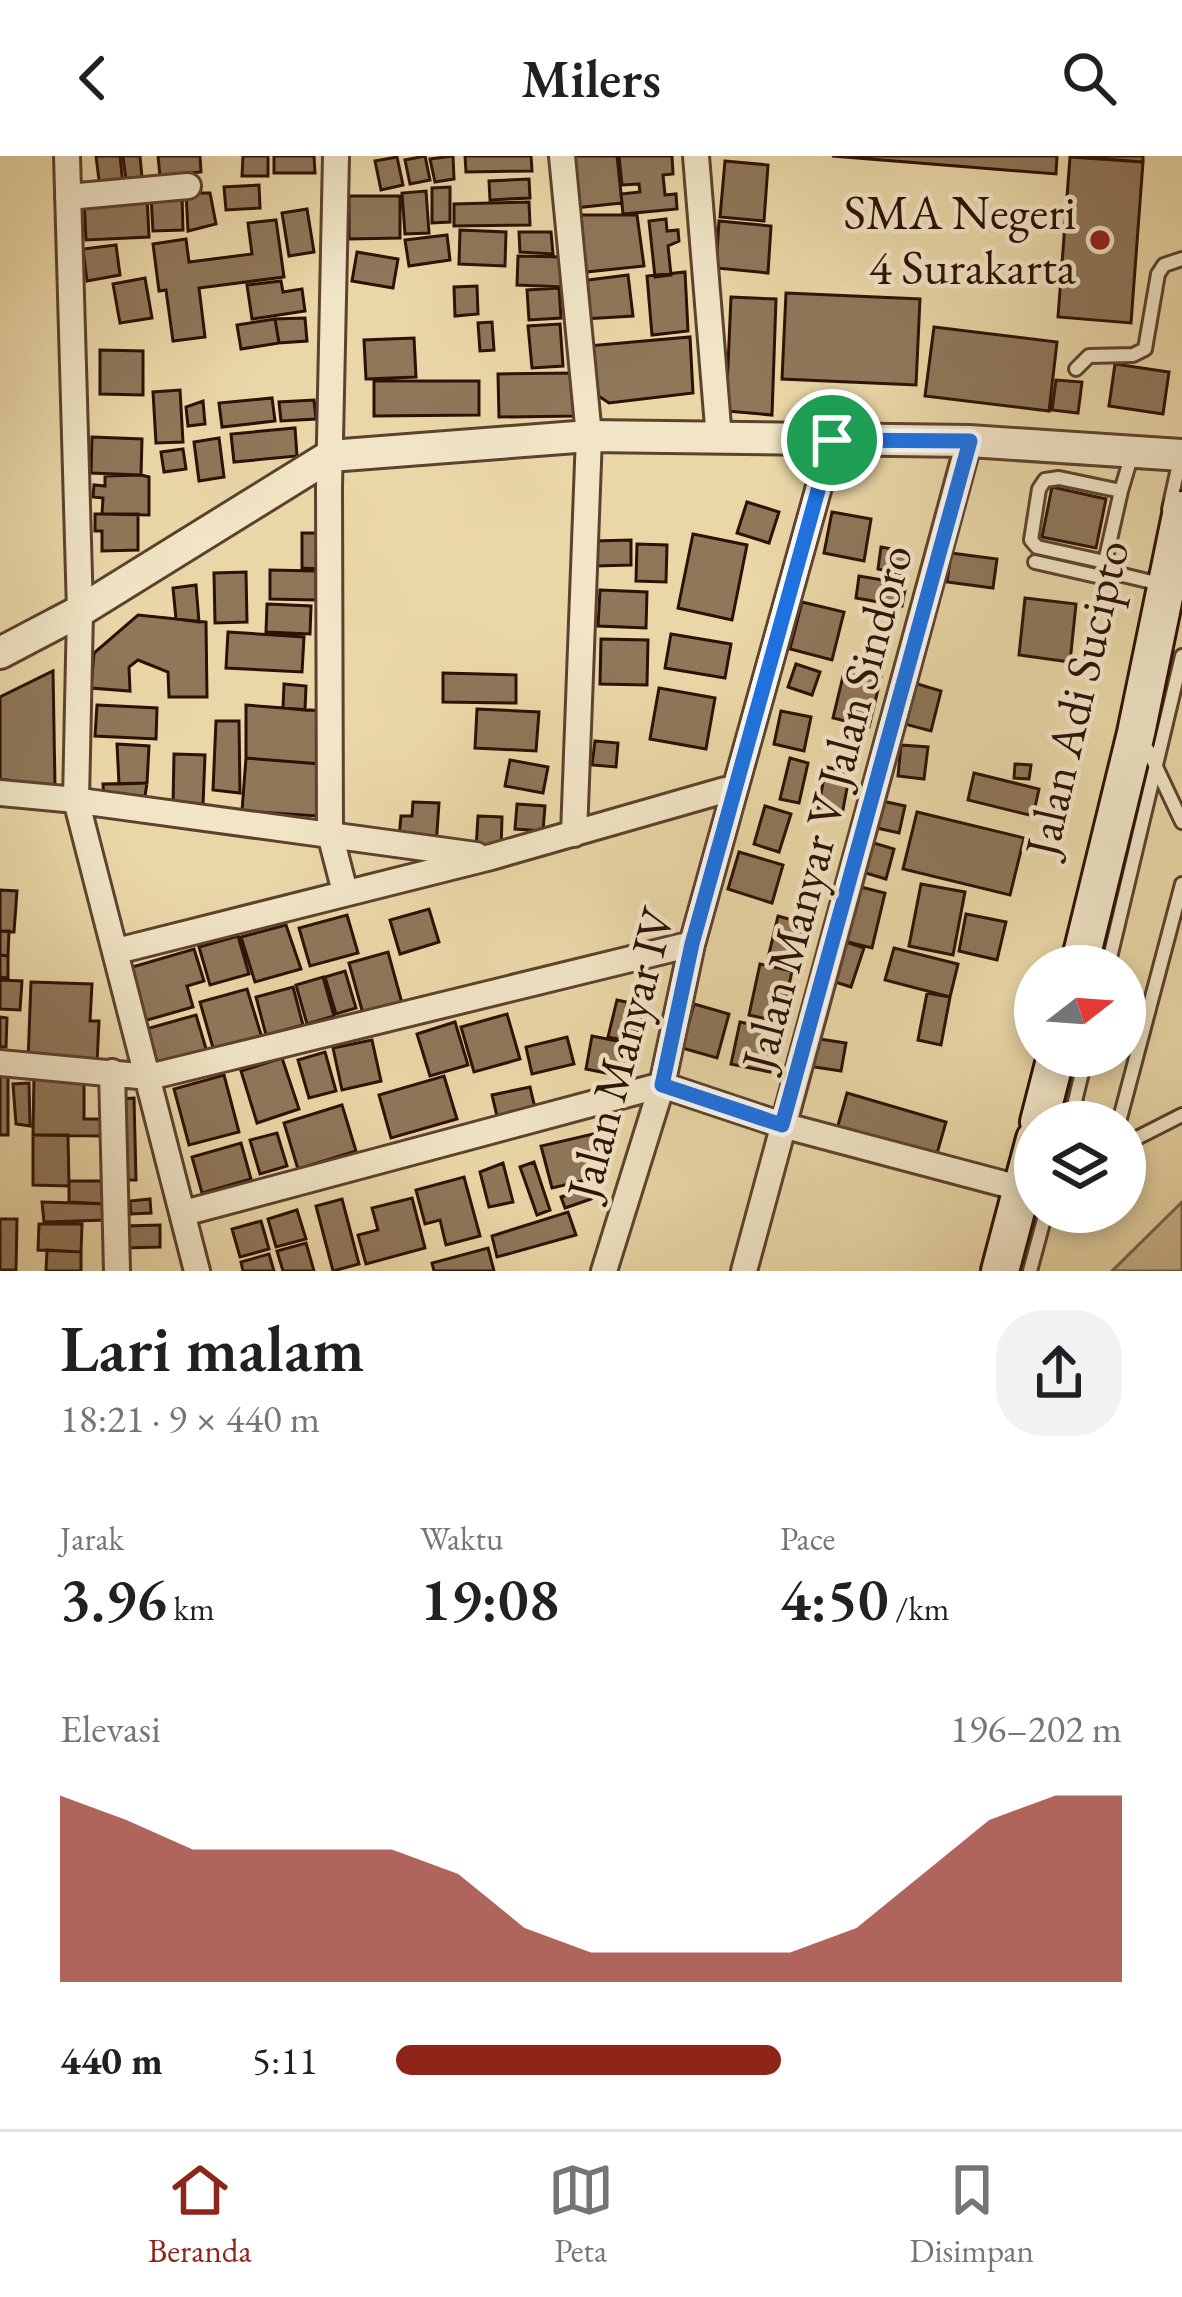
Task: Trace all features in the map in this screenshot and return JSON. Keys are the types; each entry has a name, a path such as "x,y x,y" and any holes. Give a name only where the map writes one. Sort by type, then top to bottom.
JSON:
{"main road":[{"name":"Jalan Adi Sucipto","path":"1080,945 1102,839 1132,760 1133,697 1182,510"},
{"name":"Jalan Adi Sucipto","path":"1098,945 1167,586"},
{"path":"1000,1271 1014,1233"},
{"path":"1014,1271 1021,1233"}],"street":[{"path":"67,156 80,611 78,800 197,1271"},
{"path":"336,156 329,456 330,834 345,892"},
{"path":"562,156 589,436 574,834"},
{"path":"696,156 719,439"},
{"path":"68,197 188,187"},
{"path":"0,653 80,611 329,456 589,436 970,441 1182,454"},
{"name":"Jalan Manyar IV","path":"604,1271 662,1085 692,944 832,440"},
{"name":"Jalan Manyar V Jalan Sindoro","path":"744,1271 970,441"},
{"path":"117,950 491,857 725,790"},
{"path":"0,793 491,857"},
{"path":"0,1063 149,1077 692,944"},
{"path":"112,1072 117,1271"},
{"path":"184,1213 662,1085 1014,1192"}],"lane":[{"path":"1076,369 1089,356 1133,355 1145,349 1157,274 1182,260"},
{"path":"1035,562 1101,578 1108,567 1132,454"},
{"name":"Jalan Adi Sucipto","path":"1133,697 1167,586 1182,454"},
{"path":"1121,491 1045,480 1039,488 1031,540 1037,547 1167,586"},
{"name":"Jalan Adi Sucipto","path":"1110,945 1132,760 1182,656"},
{"path":"1132,760 1182,822"},
{"path":"1125,1101 1182,884"},
{"path":"1146,1133 1182,1115"},
{"path":"984,1271 1014,1220"},
{"path":"1029,1233 1030,1271"}],"shaded area":[{"path":"1182,1202 1182,1271 1112,1271"}],"building":[{"path":"96,156 120,156 123,185 100,188"},
{"path":"123,156 140,156 142,178 126,180"},
{"path":"158,156 200,156 201,172 160,176"},
{"path":"243,156 268,156 268,176 242,176"},
{"path":"274,156 314,156 315,173 274,173"},
{"path":"425,156 430,180 410,184 405,160"},
{"path":"453,156 454,179 435,182 430,159"},
{"path":"465,156 531,156 532,171 466,172"},
{"path":"569,156 617,156 622,203 574,208"},
{"path":"619,156 672,156 673,174 663,175 665,195 676,194 677,209 623,214 621,194 640,192 639,184 622,185"},
{"name":"SMA Negeri 4 Surakarta","path":"832,156 1057,156 1056,174"},
{"name":"SMA Negeri 4 Surakarta","path":"1070,156 1143,156 1143,162"},
{"path":"397,157 403,185 381,190 375,161"},
{"name":"SMA Negeri 4 Surakarta","path":"1070,157 1143,162 1131,323 1058,317"},
{"path":"725,161 768,165 764,221 720,217"},
{"path":"529,179 530,198 490,200 489,181"},
{"path":"259,185 260,208 226,210 224,187"},
{"path":"450,187 450,222 432,223 432,188"},
{"path":"426,191 429,233 405,234 402,193"},
{"path":"186,193 210,193 216,224 188,231"},
{"path":"182,195 183,230 153,231 151,197"},
{"path":"147,196 149,237 86,240 84,200"},
{"path":"349,196 400,196 400,238 349,239"},
{"path":"529,202 530,225 454,226 454,204"},
{"path":"307,209 314,252 289,256 282,213"},
{"path":"580,215 637,215 644,266 586,272"},
{"path":"666,219 667,231 678,230 679,241 668,246 671,275 655,277 649,221"},
{"path":"276,220 284,277 199,288 205,337 173,341 166,290 159,291 153,244 186,239 189,262 252,254 248,223"},
{"path":"719,221 771,226 768,273 716,268"},
{"path":"460,230 506,232 505,266 459,264"},
{"path":"519,232 551,232 553,254 520,252"},
{"path":"447,235 450,260 409,266 405,240"},
{"path":"116,245 120,275 87,281 83,249"},
{"path":"357,252 398,259 393,288 352,281"},
{"path":"518,256 564,257 564,287 517,285"},
{"path":"685,272 688,331 652,335 647,276"},
{"path":"628,275 633,316 584,319 580,281"},
{"path":"145,278 152,318 120,323 113,284"},
{"path":"281,281 283,292 302,289 305,311 252,319 247,285"},
{"path":"477,286 478,314 455,316 454,287"},
{"path":"559,288 561,318 529,320 527,290"},
{"name":"SMA Negeri 4 Surakarta","path":"786,293 920,299 916,385 782,379"},
{"path":"731,297 776,299 772,415 726,411"},
{"path":"305,318 307,341 279,343 275,319"},
{"path":"275,319 279,343 241,349 237,325"},
{"path":"492,322 494,350 480,351 478,323"},
{"path":"560,324 563,366 532,368 528,326"},
{"name":"SMA Negeri 4 Surakarta","path":"934,327 1057,342 1049,411 925,396"},
{"path":"690,337 693,393 609,403 591,391 587,346"},
{"path":"414,338 416,377 366,379 364,340"},
{"path":"100,350 143,351 143,395 100,394"},
{"name":"SMA Negeri 4 Surakarta","path":"1115,364 1169,372 1163,414 1109,406"},
{"path":"573,373 574,416 499,417 498,374"},
{"name":"SMA Negeri 4 Surakarta","path":"1056,380 1082,382 1078,413 1052,410"},
{"path":"374,381 479,381 479,415 374,416"},
{"path":"180,390 183,442 156,443 153,392"},
{"path":"272,398 275,421 222,427 219,403"},
{"path":"314,400 316,419 281,421 279,402"},
{"path":"203,401 205,424 188,426 186,407"},
{"path":"295,428 297,456 234,462 231,434"},
{"path":"92,437 142,439 141,475 91,473"},
{"path":"219,438 224,477 199,481 194,442"},
{"path":"183,449 186,469 164,472 161,452"},
{"path":"105,476 149,477 149,515 102,514 103,498 93,497 94,485 105,486"},
{"path":"1052,487 1106,499 1096,548 1042,537"},
{"path":"747,502 779,512 769,543 737,533"},
{"path":"832,512 871,519 864,561 824,553"},
{"path":"95,514 138,514 138,550 102,551 102,531 95,531"},
{"path":"302,533 322,533 322,569 302,568"},
{"path":"693,534 747,545 732,620 678,608"},
{"path":"631,540 631,565 595,566 594,541"},
{"path":"637,544 667,545 666,582 636,581"},
{"path":"881,547 907,552 904,574 878,569"},
{"path":"951,553 997,559 993,588 947,582"},
{"path":"270,570 316,571 316,600 270,599"},
{"path":"246,572 247,622 215,623 214,573"},
{"path":"859,576 906,584 902,606 856,598"},
{"path":"196,585 199,622 176,619 173,588"},
{"path":"600,590 647,592 646,628 598,626"},
{"path":"1025,598 1076,604 1070,662 1019,655"},
{"path":"802,602 844,612 832,660 790,649"},
{"path":"267,604 311,606 310,634 266,632"},
{"path":"138,615 206,622 207,697 169,697 168,672 138,660 129,667 130,691 91,688 94,653"},
{"path":"228,632 304,637 302,672 226,668"},
{"path":"671,634 731,644 725,678 665,668"},
{"path":"601,639 648,640 647,685 600,684"},
{"path":"796,664 820,672 812,695 788,687"},
{"path":"845,668 881,677 869,727 833,718"},
{"path":"53,671 55,787 0,779 0,697"},
{"path":"443,673 516,675 516,703 443,702"},
{"path":"911,682 941,691 931,731 901,723"},
{"path":"284,684 306,686 305,710 283,708"},
{"path":"659,688 715,698 706,749 650,739"},
{"path":"97,705 157,708 156,739 95,736"},
{"path":"246,705 322,711 320,764 246,758"},
{"path":"477,709 539,712 536,751 475,748"},
{"path":"781,711 811,717 804,751 774,744"},
{"path":"216,721 239,721 240,793 213,790"},
{"path":"595,741 618,743 616,767 592,765"},
{"path":"117,744 149,746 147,783 119,784"},
{"path":"901,745 928,747 924,779 898,776"},
{"path":"174,754 205,755 203,806 173,805"},
{"path":"246,758 320,764 317,816 242,811"},
{"path":"790,758 808,763 799,803 780,799"},
{"path":"510,760 548,767 543,793 505,786"},
{"path":"1015,764 1031,765 1029,779 1014,778"},
{"path":"826,767 850,772 842,815 818,810"},
{"path":"974,773 1039,789 1033,816 968,800"},
{"path":"147,783 144,803 104,801 103,784"},
{"path":"882,801 905,806 899,833 877,828"},
{"path":"413,802 439,803 436,847 399,838 401,816 412,816"},
{"path":"517,804 545,806 543,831 515,829"},
{"path":"765,806 791,814 779,852 754,844"},
{"path":"917,812 1024,838 1010,895 903,869"},
{"path":"478,816 502,817 501,850 476,849"},
{"path":"867,841 894,849 886,879 859,871"},
{"path":"739,852 783,865 772,903 728,889"},
{"path":"921,884 965,892 953,955 909,946"},
{"path":"853,885 885,893 872,948 840,940"},
{"path":"0,890 17,891 14,932 0,931"},
{"path":"429,909 439,942 400,954 390,920"},
{"path":"966,914 1006,922 997,960 959,951"},
{"path":"347,915 358,953 310,966 299,928"},
{"path":"778,916 810,925 800,966 768,958"},
{"path":"286,925 301,969 255,982 241,937"},
{"path":"0,931 9,931 8,956 0,955"},
{"path":"238,936 249,974 210,985 199,947"},
{"path":"840,940 864,948 851,987 826,979"},
{"path":"894,948 958,964 950,997 885,980"},
{"path":"194,949 204,981 187,986 193,1007 144,1021 129,968"},
{"path":"388,952 402,1003 363,1014 349,963"},
{"path":"0,955 8,956 8,978 0,977"},
{"path":"760,964 792,971 781,1022 749,1015"},
{"path":"345,971 356,1008 336,1014 325,977"},
{"path":"323,977 334,1016 307,1024 296,985"},
{"path":"0,980 22,981 20,1010 0,1009"},
{"path":"31,982 92,984 90,1021 99,1021 97,1064 28,1061"},
{"path":"293,987 303,1025 266,1035 256,997"},
{"path":"247,989 263,1041 215,1055 200,1002"},
{"path":"927,993 950,997 941,1045 918,1040"},
{"path":"617,1000 644,1006 636,1043 608,1037"},
{"path":"694,1004 729,1014 717,1058 682,1048"},
{"path":"507,1014 520,1059 474,1072 461,1027"},
{"path":"196,1015 207,1052 156,1066 146,1029"},
{"path":"0,1017 7,1018 6,1047 0,1047"},
{"path":"455,1022 468,1065 430,1076 417,1034"},
{"path":"740,1022 779,1030 770,1072 731,1064"},
{"path":"592,1036 627,1043 621,1076 586,1069"},
{"path":"567,1037 574,1064 532,1074 526,1047"},
{"path":"813,1038 846,1043 841,1071 808,1066"},
{"path":"372,1040 381,1081 342,1090 333,1048"},
{"path":"325,1052 336,1091 309,1098 298,1060"},
{"path":"282,1058 299,1109 257,1123 241,1071"},
{"path":"0,1074 8,1074 8,1135 0,1135"},
{"path":"224,1075 239,1132 189,1145 174,1089"},
{"path":"34,1076 84,1077 84,1119 102,1119 102,1136 33,1135"},
{"path":"444,1076 457,1119 391,1138 379,1095"},
{"path":"29,1083 30,1126 16,1124 13,1084"},
{"path":"530,1087 535,1108 497,1116 492,1095"},
{"path":"847,1093 946,1122 936,1157 837,1129"},
{"path":"134,1098 136,1180 120,1180 118,1099"},
{"path":"342,1105 356,1151 298,1169 284,1123"},
{"path":"277,1133 287,1166 260,1174 250,1140"},
{"path":"593,1134 603,1176 552,1188 541,1146"},
{"path":"33,1135 68,1135 69,1186 33,1185"},
{"path":"241,1143 251,1179 202,1193 192,1157"},
{"path":"534,1162 550,1210 537,1215 520,1167"},
{"path":"503,1163 513,1202 489,1207 480,1172"},
{"path":"464,1177 480,1236 446,1245 440,1220 425,1224 416,1190"},
{"path":"69,1181 108,1181 107,1204 69,1202"},
{"path":"587,1188 591,1199 565,1208 561,1197"},
{"path":"412,1198 425,1248 366,1264 358,1235 378,1230 372,1208"},
{"path":"150,1199 151,1213 131,1214 130,1201"},
{"path":"342,1199 359,1264 333,1271 316,1206"},
{"path":"42,1202 107,1204 107,1220 44,1222"},
{"path":"297,1210 306,1239 276,1247 268,1219"},
{"path":"568,1212 576,1235 497,1257 492,1236"},
{"path":"0,1219 17,1219 16,1270 0,1270"},
{"path":"261,1221 269,1249 240,1257 232,1229"},
{"path":"39,1224 82,1224 81,1252 38,1250"},
{"path":"160,1225 160,1247 124,1248 124,1226"},
{"path":"306,1243 314,1271 283,1271 277,1251"},
{"path":"488,1248 494,1271 434,1271 432,1263"},
{"path":"47,1250 81,1252 81,1271 46,1271"},
{"path":"269,1254 274,1271 243,1271 241,1262"}],"place":[{"name":"SMA Negeri 4 Surakarta","path":"1100,240"}],"route":[{"path":"832,440 970,441 782,1125 662,1085 692,944 832,440"}]}
